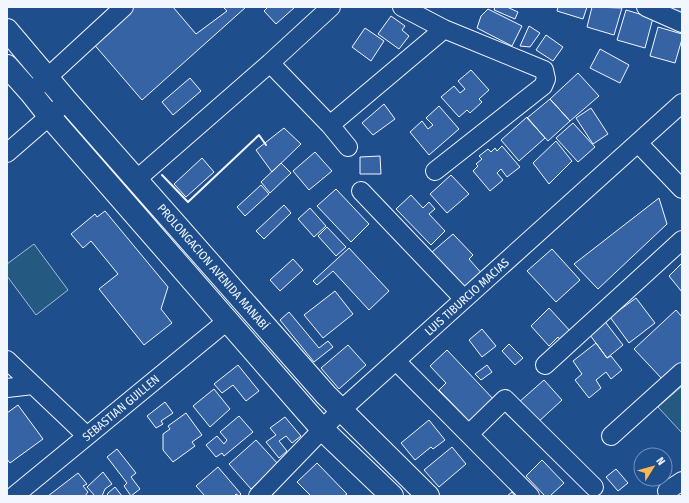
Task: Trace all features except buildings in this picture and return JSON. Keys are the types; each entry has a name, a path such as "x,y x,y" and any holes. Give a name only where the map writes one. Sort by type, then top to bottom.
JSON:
{"main road":[{"name":"PROLONGACION AVENIDA MANABÍ","path":"7,30 67,101 340,411 428,496"},
{"name":"PROLONGACION AVENIDA MANABÍ","path":"7,66 322,429 392,496"}],"street":[{"path":"31,92 124,7"},
{"path":"137,180 331,7"},
{"path":"402,7 444,29 544,70 546,79 543,86 435,171"},
{"path":"646,7 682,23"},
{"path":"330,125 444,29"},
{"path":"270,63 330,125 348,147"},
{"path":"7,153 67,101"},
{"name":"LUIS TIBURCIO MACIAS","path":"258,496 340,411 682,103"},
{"path":"638,143 682,189"},
{"path":"360,191 464,299"},
{"path":"545,365 682,240"},
{"name":"SEBASTIAN GUILLEN","path":"14,496 227,321"},
{"path":"7,360 87,436"},
{"path":"396,361 530,496"},
{"path":"611,436 682,372"},
{"path":"7,388 33,385"},
{"path":"469,434 505,399 594,487"},
{"path":"667,491 682,481"}],"shaded area":[{"path":"34,244 68,290 36,315 7,276 7,264"},
{"path":"682,386 682,433 658,407"}],"wall":[{"path":"162,175 188,202 259,135 266,145"}]}
